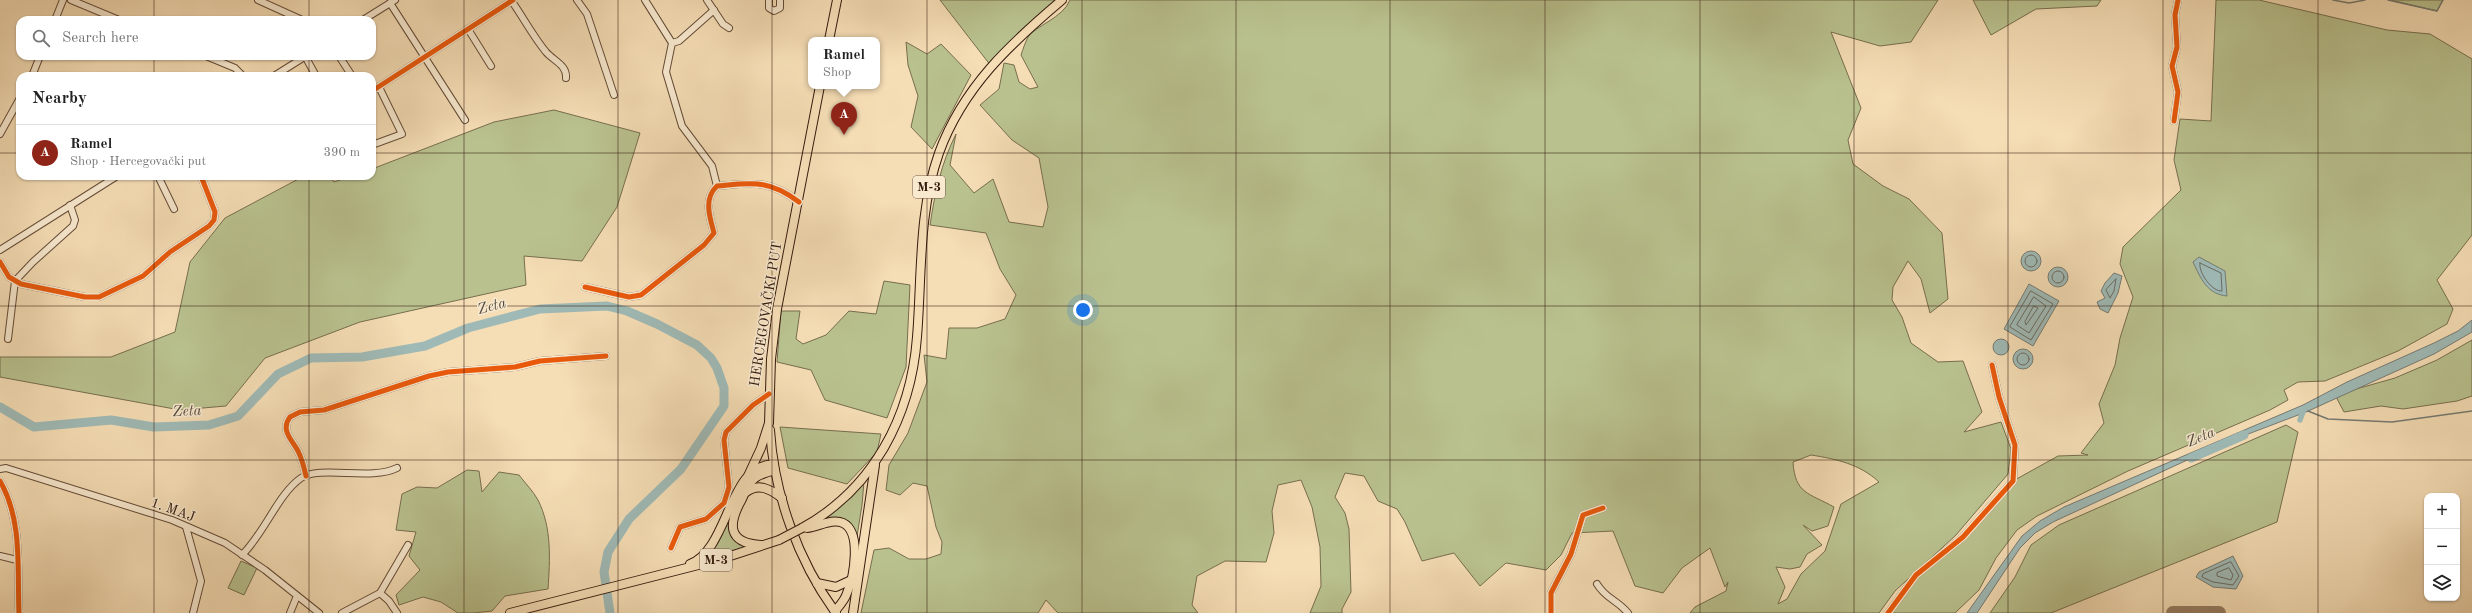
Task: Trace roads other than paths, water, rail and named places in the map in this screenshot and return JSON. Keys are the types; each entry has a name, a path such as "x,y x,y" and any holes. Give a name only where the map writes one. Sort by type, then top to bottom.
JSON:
{"main road":[{"path":"830,37 837,0"},
{"name":"M-3","path":"510,613 666,574 766,545 802,528 842,501 876,462 896,424 912,372 918,335 925,210 939,152 958,112 984,73 1011,44 1062,0"},
{"name":"HERCEGOVAČKI PUT","path":"769,394 777,308 819,89"},
{"path":"769,394 769,423 774,467 782,498 789,520 817,583 835,612"},
{"path":"666,574 695,562 705,554 748,476 761,448 769,423"},
{"path":"835,612 852,610 876,462"},
{"path":"748,476 759,467 774,467"},
{"path":"766,545 744,542 734,532 732,517 744,494 755,478 774,467"},
{"path":"744,494 752,488 761,487 771,490 782,498"},
{"path":"802,528 834,522 843,523 850,528 855,541 851,580 845,598 835,612"},
{"path":"817,583 836,587 851,580"}],"street":[{"path":"57,16 63,0"},
{"path":"71,0 109,16"},
{"path":"258,0 293,16"},
{"path":"376,89 512,0 547,53 562,66 566,73 566,78"},
{"path":"577,0 587,14 614,95"},
{"path":"645,0 672,43 666,72 682,126 712,166 717,186"},
{"path":"708,0 723,24 729,28"},
{"path":"769,0 769,8 774,11 780,8 780,0"},
{"path":"2174,120 2178,92 2172,66 2177,47 2175,15 2178,0"},
{"path":"369,16 393,1 424,58 465,120"},
{"path":"672,43 677,43 714,10"},
{"path":"468,29 491,66"},
{"path":"34,72 38,60"},
{"path":"216,60 235,68 239,72"},
{"path":"280,72 299,60"},
{"path":"307,60 314,72"},
{"path":"342,60 349,72"},
{"path":"376,144 402,134 379,87"},
{"path":"0,134 16,105"},
{"path":"0,250 111,180"},
{"path":"160,180 174,209"},
{"path":"0,262 6,273 15,282 85,297 99,297 143,276 170,252 209,226 214,220 214,208 203,180"},
{"path":"585,287 629,297 641,295 704,245 714,233 708,208 711,194 717,186 762,183 785,191 798,202"},
{"path":"8,339 15,282 33,262 73,226 74,214 70,205"},
{"path":"306,476 300,456 289,439 286,430 290,416 300,412 324,410 429,376 448,372 606,356"},
{"path":"1888,613 1916,575 1963,537 2012,481 2015,445 2001,404 1992,365"},
{"name":"HERCEGOVAČKI PUT","path":"671,548 680,527 706,519 724,503 729,487 724,440 726,432 753,405 769,394"},
{"name":"1. MAJ","path":"0,469 6,468 172,520 225,543 242,556 265,570 319,613"},
{"path":"242,556 254,543 280,501 299,479 306,476 374,474 388,472 397,468"},
{"path":"0,481 10,499 14,515 19,613"},
{"path":"1551,613 1551,593 1571,554 1583,515 1603,508"},
{"path":"186,526 201,581 193,613"},
{"path":"342,613 380,593 408,544"},
{"path":"0,556 17,560"},
{"path":"1597,584 1604,595 1618,601 1628,613"},
{"path":"380,593 389,601 397,613"},
{"path":"290,613 297,596"}],"water":[{"path":"2027,251 2035,251 2041,257 2041,265 2035,271 2027,271 2021,265 2021,257"},
{"path":"2199,257 2225,271 2227,296 2214,292 2202,280 2193,262"},
{"path":"2054,267 2062,267 2068,273 2068,281 2062,287 2054,287 2048,281 2048,273"},
{"path":"2114,273 2122,276 2118,293 2108,313 2100,309 2097,302 2105,298 2101,291 2105,283"},
{"path":"2029,284 2059,301 2033,346 2004,329"},
{"path":"2472,320 2472,332 2434,354 2306,412 2222,444 2053,522 2035,533 2020,548 1977,613 1967,613 2022,536 2040,521 2064,507 2303,405 2347,382 2458,331"},
{"path":"2001,339 2007,341 2009,347 2007,353 2001,355 1995,353 1993,347 1995,341"},
{"path":"2019,349 2027,349 2033,355 2033,363 2027,369 2019,369 2013,363 2013,355"},
{"path":"2233,556 2243,576 2236,589 2213,587 2196,577 2199,572"}],"waterway":[{"path":"2333,0 2349,3 2365,0"},
{"path":"2388,0 2437,11 2443,0"},
{"name":"Zeta","path":"0,407 34,427 111,420 154,427 209,425 238,416 278,374 311,358 362,357 425,346 468,328 540,309 607,306 627,311 657,324 697,345 711,358 717,368 724,388 724,406 681,469 629,519 608,552 604,572 610,613"},
{"path":"2300,420 2304,409"},
{"path":"2308,411 2328,419 2392,422 2472,411"},
{"name":"Zeta","path":"2191,458 2244,435"}],"place":[{"name":"Ramel","path":"844,135"}]}
